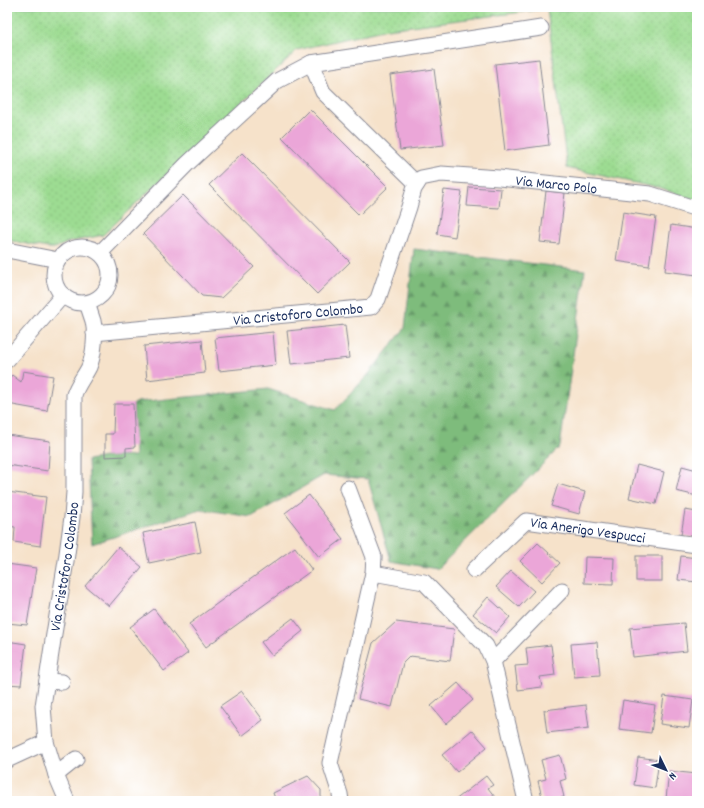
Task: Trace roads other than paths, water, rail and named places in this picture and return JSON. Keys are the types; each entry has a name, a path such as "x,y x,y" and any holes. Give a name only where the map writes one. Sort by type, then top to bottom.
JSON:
{"street":[{"path":"100,253 187,164 278,81 311,63 541,28"},
{"path":"311,63 323,92 417,184"},
{"name":"Via Marco Polo","path":"417,184 422,178 441,174 499,178 650,194 697,209"},
{"name":"Via Cristoforo Colombo","path":"94,332 371,307 378,299 414,188 417,184"},
{"path":"77,247 93,249 100,253 106,259 110,277 109,284 104,293 97,299 87,303 75,302 63,295 57,288 54,279 55,268 58,260 67,251 77,247"},
{"path":"7,250 58,260"},
{"path":"7,360 63,295"},
{"name":"Via Cristoforo Colombo","path":"67,801 56,775 46,742 43,706 72,517 74,492 74,395 89,368 93,356 93,321 87,303"},
{"path":"341,801 330,763 373,572 374,557 348,488"},
{"name":"Via Anerigo Vespucci","path":"474,570 526,521 697,544"},
{"path":"373,572 424,582 486,646 493,661 526,801"},
{"path":"493,661 562,590"},
{"path":"47,681 62,682"},
{"path":"7,760 46,742"},
{"path":"56,775 76,759"}]}
